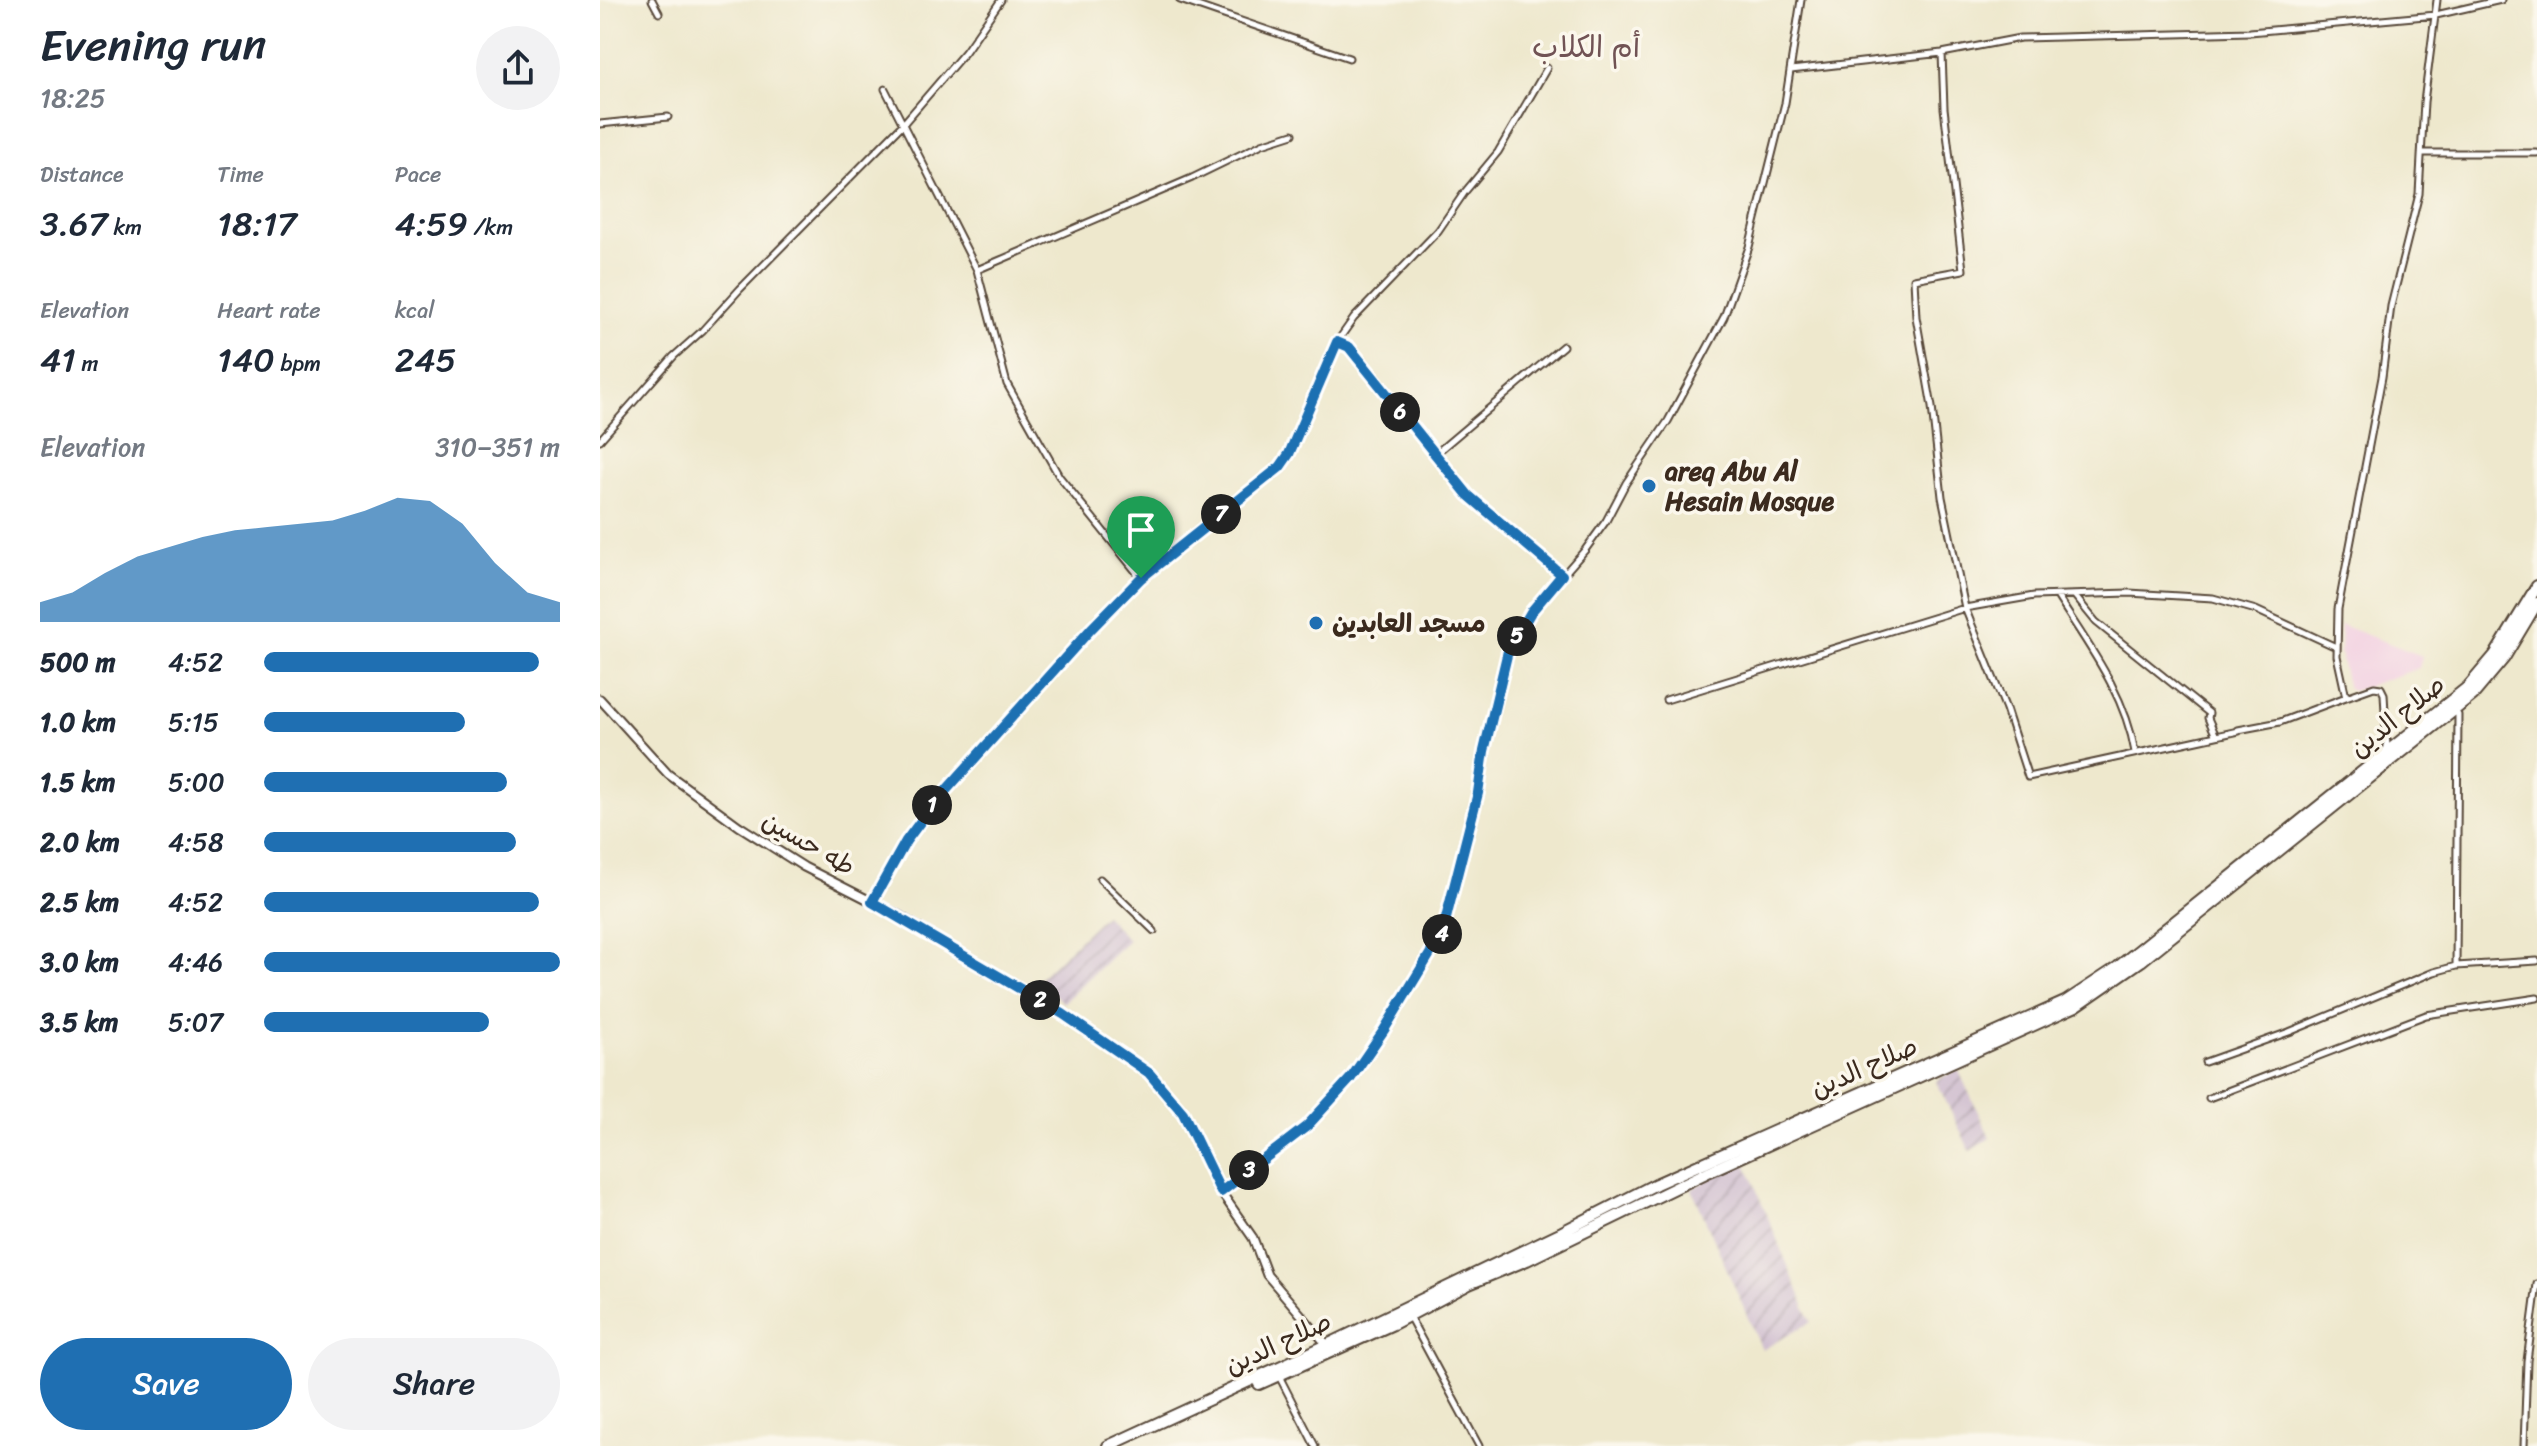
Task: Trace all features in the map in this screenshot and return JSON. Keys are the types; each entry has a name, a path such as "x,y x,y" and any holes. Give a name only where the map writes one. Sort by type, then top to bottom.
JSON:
{"highway":[{"name":"صلاح الدين","path":"1122,1446 1327,1345 2076,1006 2141,961 2468,687 2495,655 2537,586"},
{"name":"صلاح الدين","path":"2268,853 2455,710 2504,658 2537,603"},
{"name":"صلاح الدين","path":"1108,1446 1278,1375 1408,1316 1511,1262"}],"street":[{"path":"652,0 659,13"},
{"path":"601,436 674,356 904,123 965,52 1001,0"},
{"path":"1180,0 1349,58"},
{"path":"1221,1192 1307,1126 1351,1078 1442,934 1475,806 1484,751 1508,651 1531,612 1606,521 1626,483 1668,421 1724,317 1749,247 1791,70 1801,0"},
{"path":"2346,697 2336,647 2338,609 2382,377 2386,332 2413,225 2437,0"},
{"path":"1791,70 1942,53 2020,38 2207,35 2436,15 2501,0"},
{"path":"1942,53 1944,108 1963,270 1914,279 1916,317 1932,407 1942,497 1965,608 2006,709 2028,777 2280,722 2374,687 2381,688 2384,694 2387,748"},
{"path":"872,902 906,841 953,780 1141,578 1280,467 1289,454 1337,342 1354,318 1438,231 1498,152 1547,68"},
{"path":"885,89 977,270 1007,384 1059,476 1141,578"},
{"path":"600,124 668,117"},
{"path":"977,270 1192,178 1262,144 1293,134"},
{"path":"2422,153 2537,153"},
{"path":"1337,342 1349,347 1468,495 1562,575"},
{"path":"1434,455 1563,346"},
{"path":"2074,594 2096,622 2209,713 2215,734"},
{"path":"1666,700 1965,608 2021,598 2143,594 2213,598 2231,601 2336,647"},
{"path":"2057,596 2113,685 2135,752"},
{"name":"طه حسين","path":"600,699 658,765 678,783 804,867 872,902 1063,1014 1149,1073 1183,1113 1221,1192 1253,1238 1267,1275 1327,1345"},
{"path":"2455,710 2458,715 2459,756 2456,966"},
{"path":"1100,879 1154,931"},
{"path":"2205,1062 2289,1032 2434,972 2456,966 2537,961"},
{"path":"2209,1098 2426,1015 2537,998"},
{"path":"2524,1446 2527,1361 2537,1284"},
{"path":"1408,1316 1479,1446"},
{"path":"1278,1375 1315,1446"}],"shaded area":[{"path":"2341,625 2422,656 2419,668 2353,691 2348,689 2340,655"},
{"path":"1105,915 1128,940 1063,1003 1039,979"},
{"path":"1958,1069 1990,1138 1970,1151 1936,1081"},
{"path":"1744,1159 1811,1322 1762,1350 1692,1189"}],"place":[{"name":"areq Abu Al Hesain Mosque","path":"1649,486"},
{"name":"مسجد العابدين","path":"1316,623"}],"district":[{"name":"أم الكلاب","path":"1586,47"}],"route":[{"path":"1337,342 1349,347 1468,495 1562,575 1531,612 1508,651 1466,845 1442,934 1351,1078 1307,1126 1221,1192 1183,1113 1149,1073 1063,1014 872,902 906,841 953,780 1141,578 1280,467 1315,397 1337,342"}]}
